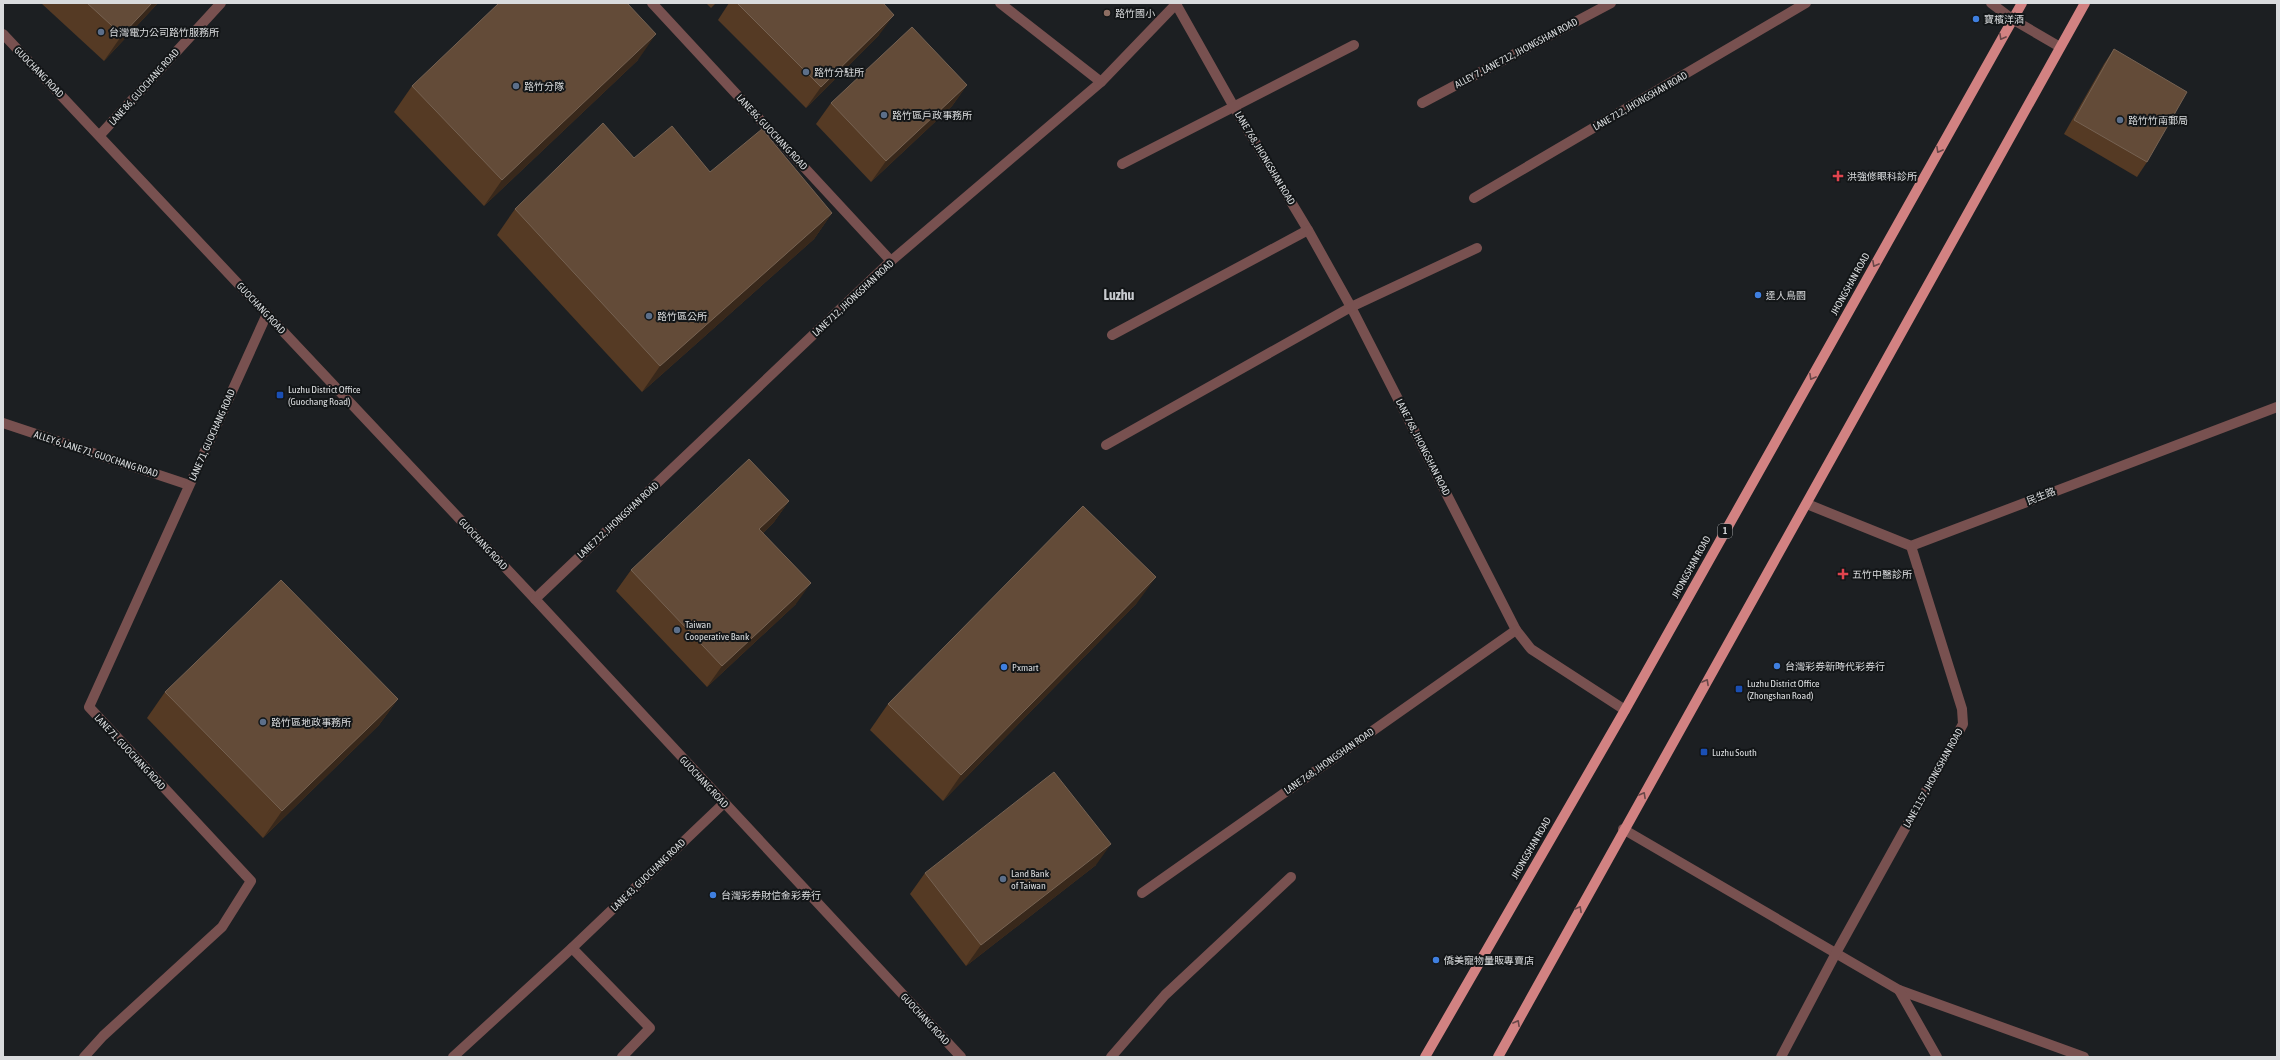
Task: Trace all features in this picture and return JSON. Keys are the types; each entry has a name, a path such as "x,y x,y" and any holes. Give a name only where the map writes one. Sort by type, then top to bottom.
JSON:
{"main road":[{"name":"JHONGSHAN ROAD","path":"1425,1057 1625,710 2022,3"},
{"path":"1498,1057 2085,3"}],"street":[{"name":"LANE 86, GUOCHANG ROAD","path":"100,135 221,3"},
{"name":"LANE 86, GUOCHANG ROAD","path":"652,3 891,261"},
{"path":"1000,3 1101,82"},
{"name":"ALLEY 7, LANE 712, JHONGSHAN ROAD","path":"1422,103 1611,3"},
{"name":"LANE 712, JHONGSHAN ROAD","path":"1474,198 1806,3"},
{"path":"1991,3 2012,19 2060,46"},
{"name":"LANE 712, JHONGSHAN ROAD","path":"535,599 891,261 1101,82 1177,4"},
{"name":"LANE 768, JHONGSHAN ROAD","path":"1177,4 1234,107 1308,230 1351,307 1516,630 1531,649 1625,710"},
{"name":"GUOCHANG ROAD","path":"3,34 100,135 535,599 961,1057"},
{"name":"LANE 768, JHONGSHAN ROAD","path":"1122,164 1354,45"},
{"path":"1112,334 1308,230"},
{"path":"1106,445 1351,307 1477,248"},
{"name":"LANE 71, GUOCHANG ROAD","path":"84,1057 103,1036 222,927 251,881 89,706 267,314"},
{"name":"民生路","path":"1911,546 2277,407"},
{"name":"ALLEY 6, LANE 71, GUOCHANG ROAD","path":"3,423 189,485"},
{"path":"1807,504 1911,546"},
{"name":"LANE 1157, JHONGSHAN ROAD","path":"1781,1057 1836,953 1963,724 1962,709 1911,546"},
{"name":"LANE 768, JHONGSHAN ROAD","path":"1142,893 1516,630"},
{"name":"LANE 43, GUOCHANG ROAD","path":"452,1057 572,948 724,803"},
{"path":"1624,829 1899,990 2084,1057"},
{"path":"1110,1057 1165,994 1291,877"},
{"path":"572,948 650,1028 622,1057"},
{"path":"1899,990 1937,1057"}],"building":[{"path":"87,3 152,3 122,35"},
{"name":"路竹分隊","path":"499,3 627,3 656,34 502,180 412,86"},
{"name":"路竹分駐所","path":"737,3 883,3 894,15 821,87"},
{"name":"路竹區戶政事務所","path":"912,27 967,85 886,161 831,103"},
{"name":"路竹竹南郵局","path":"2114,49 2187,92 2147,162 2074,120"},
{"name":"路竹區公所","path":"603,123 634,158 672,126 710,172 762,129 832,213 660,366 515,209"},
{"path":"749,459 789,501 759,529 811,583 722,666 631,570"},
{"name":"Pxmart","path":"1083,506 1156,577 961,775 888,704"},
{"name":"路竹區地政事務所","path":"281,580 398,699 282,811 165,692"},
{"name":"Land Bank of Taiwan","path":"1054,772 1111,844 981,945 925,873"}],"place":[{"name":"路竹國小","path":"1107,13"},
{"name":"寶檳洋酒","path":"1976,19"},
{"name":"台灣電力公司路竹服務所","path":"101,32"},
{"name":"路竹分駐所","path":"806,72"},
{"name":"路竹分隊","path":"516,86"},
{"name":"路竹區戶政事務所","path":"884,115"},
{"name":"路竹竹南郵局","path":"2120,120"},
{"name":"洪強修眼科診所","path":"1838,176"},
{"name":"達人鳥園","path":"1758,295"},
{"name":"路竹區公所","path":"649,316"},
{"name":"Luzhu District Office (Guochang Road)","path":"280,395"},
{"name":"五竹中醫診所","path":"1843,574"},
{"name":"Taiwan Cooperative Bank","path":"677,630"},
{"name":"台灣彩券新時代彩券行","path":"1777,666"},
{"name":"Pxmart","path":"1004,667"},
{"name":"Luzhu District Office (Zhongshan Road)","path":"1739,689"},
{"name":"路竹區地政事務所","path":"263,722"},
{"name":"Luzhu South","path":"1704,752"},
{"name":"Land Bank of Taiwan","path":"1003,879"},
{"name":"台灣彩券財信金彩券行","path":"713,895"},
{"name":"僑美寵物量販專賣店","path":"1436,960"}],"district":[{"name":"Luzhu","path":"1119,295"}]}
